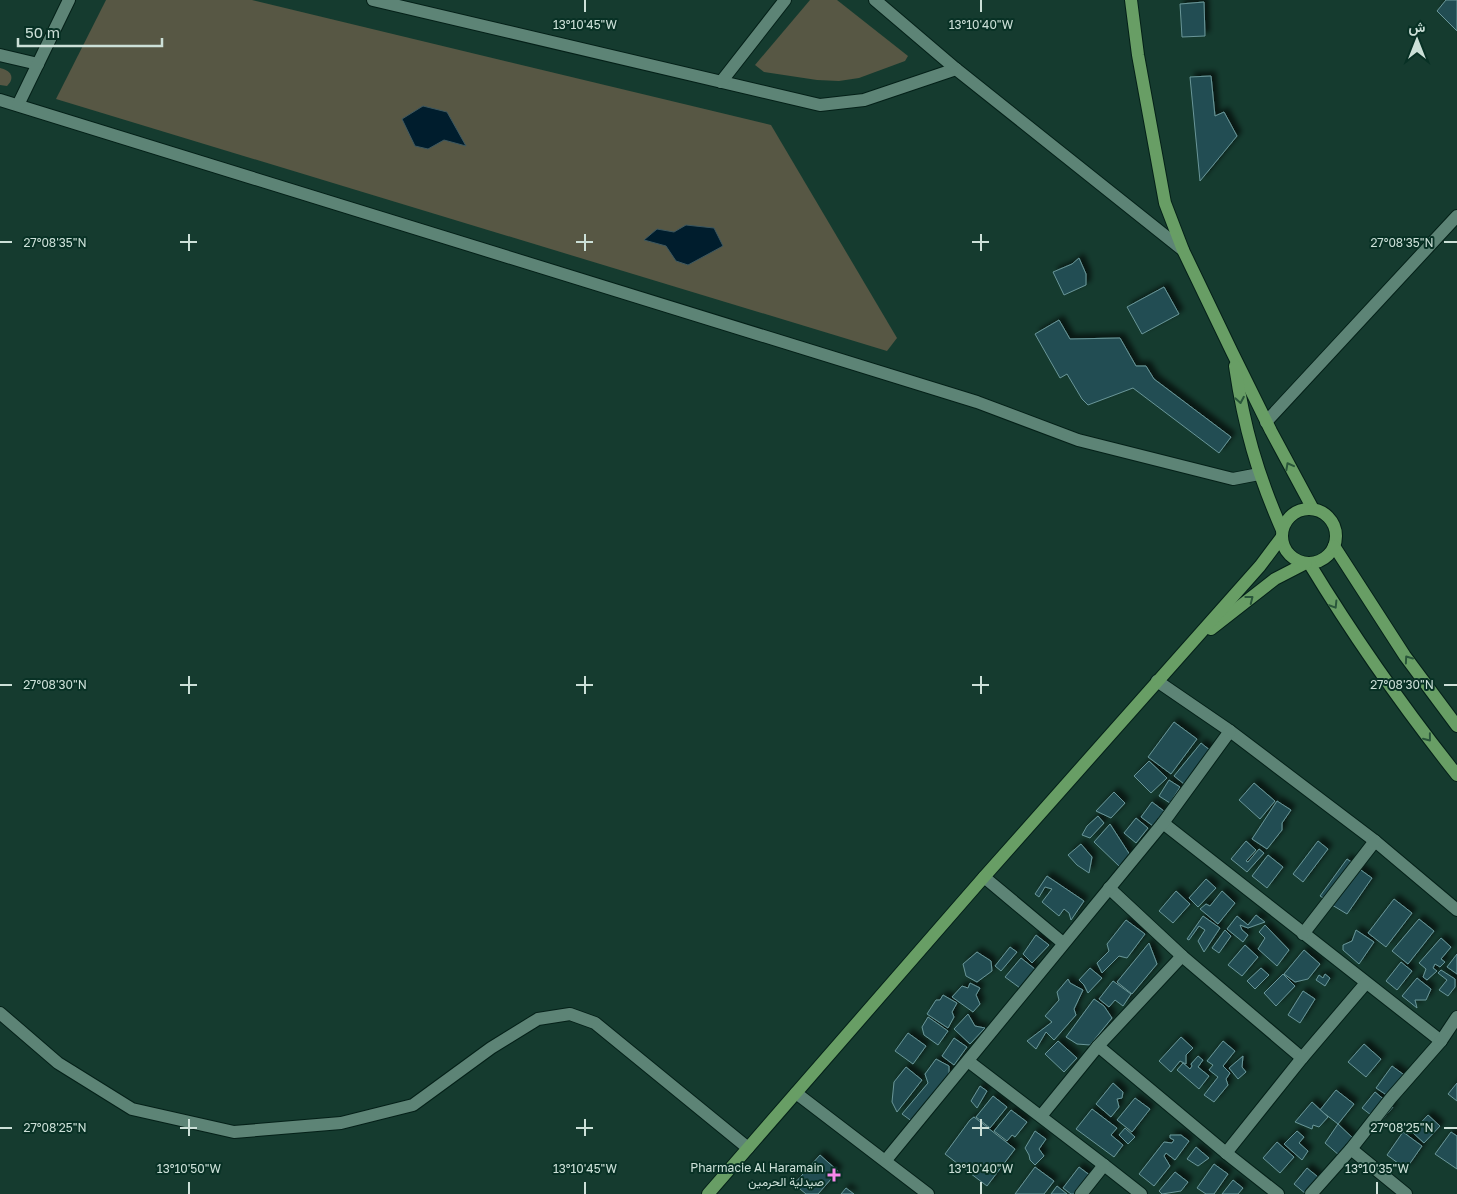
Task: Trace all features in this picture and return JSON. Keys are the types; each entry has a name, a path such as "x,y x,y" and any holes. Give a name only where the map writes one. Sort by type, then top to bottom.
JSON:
{"main road":[{"path":"1130,0 1165,203 1183,250 1232,352 1266,422 1313,509"},
{"path":"708,1194 984,877 1260,566 1281,534 1285,522 1297,511 1313,509 1321,511 1333,522 1336,538 1330,553 1317,562 1308,563 1300,562 1287,553 1281,534 1259,474 1246,430 1232,352"},
{"path":"1334,546 1406,656 1457,726"},
{"path":"1184,650 1276,579 1308,563"},
{"path":"1308,563 1366,653 1457,776"}],"street":[{"path":"18,105 69,0"},
{"path":"373,0 391,2 820,105 864,100 956,69"},
{"path":"721,82 785,0"},
{"path":"875,0 956,69 1183,250"},
{"path":"0,55 38,64"},
{"path":"0,100 977,402 1078,440 1233,479 1259,474"},
{"path":"1266,422 1457,216"},
{"path":"1157,681 1230,731 1375,841 1457,910"},
{"path":"886,1160 1162,823 1230,731"},
{"path":"1162,823 1440,1041"},
{"path":"1303,934 1375,841"},
{"path":"984,877 1063,944"},
{"path":"1109,888 1182,956 1302,1058"},
{"path":"1040,1116 1098,1046 1182,956"},
{"path":"1226,1153 1302,1058 1366,983"},
{"path":"0,1012 58,1063 132,1109 234,1132 341,1123 413,1105 491,1048 538,1019 570,1014 595,1023 748,1148"},
{"path":"1311,1194 1351,1149 1391,1098 1440,1041 1457,1017"},
{"path":"1098,1046 1278,1194"},
{"path":"968,1061 1140,1194"},
{"path":"796,1093 928,1194"},
{"path":"1351,1149 1406,1194"},
{"path":"1081,1194 1104,1165"}],"green space":[{"path":"106,0 252,0 771,125 897,338 887,351 56,99"},
{"path":"810,0 837,0 908,56 905,61 859,78 839,81 817,80 764,72 755,65"},
{"path":"0,68 7,70 11,74 10,83 7,86 0,85"}],"water":[{"path":"423,106 447,112 466,146 444,140 428,149 415,146 402,119"},
{"path":"686,225 714,228 723,246 688,265 676,261 666,246 644,240 657,229 674,232"}],"building":[{"path":"1446,0 1457,0 1457,31 1437,11"},
{"path":"1204,2 1205,36 1182,37 1180,4"},
{"path":"1211,76 1215,116 1224,112 1237,136 1200,181 1190,77"},
{"path":"1079,258 1086,274 1086,285 1064,295 1053,272 1072,264"},
{"path":"1164,287 1179,314 1142,334 1127,307"},
{"path":"1059,320 1070,339 1120,338 1136,366 1146,366 1154,379 1231,437 1219,453 1133,388 1088,405 1082,399 1067,374 1060,378 1035,334"},
{"path":"1174,722 1197,739 1171,774 1148,757"},
{"path":"1201,743 1211,751 1184,784 1174,776"},
{"path":"1149,761 1167,778 1151,793 1134,776"},
{"path":"1169,780 1180,787 1170,803 1159,796"},
{"path":"1254,783 1275,801 1260,819 1239,800"},
{"path":"1114,792 1125,803 1111,818 1096,811"},
{"path":"1277,801 1291,810 1282,823 1282,830 1267,849 1252,839"},
{"path":"1152,802 1164,811 1153,826 1141,817"},
{"path":"1098,816 1104,823 1090,838 1082,835 1087,826"},
{"path":"1136,818 1148,828 1136,843 1124,833"},
{"path":"1110,824 1130,855 1119,866 1094,842"},
{"path":"1246,841 1256,850 1246,861 1248,862 1259,849 1264,853 1247,872 1231,859"},
{"path":"1318,841 1328,849 1303,882 1293,874"},
{"path":"1081,844 1092,857 1089,873 1077,865 1068,855"},
{"path":"1268,855 1283,867 1267,888 1252,876"},
{"path":"1347,859 1353,863 1325,899 1320,896"},
{"path":"1358,868 1372,878 1347,914 1332,905"},
{"path":"1047,876 1084,901 1071,920 1069,913 1064,909 1059,916 1042,902 1052,889 1045,887 1039,897 1035,894"},
{"path":"1206,879 1216,888 1198,907 1189,898"},
{"path":"1176,891 1190,904 1173,923 1159,911"},
{"path":"1222,891 1235,903 1218,924 1200,909 1206,904 1210,906"},
{"path":"1394,899 1412,913 1386,947 1368,933"},
{"path":"1256,915 1265,922 1248,928 1240,925 1242,930 1248,935 1243,942 1227,929 1237,916 1248,925"},
{"path":"1203,916 1220,928 1204,952 1198,941 1205,930 1199,926 1189,940 1187,939"},
{"path":"1419,919 1434,931 1408,964 1392,951"},
{"path":"1126,920 1145,934 1127,958 1119,956 1102,973 1097,963 1109,951 1107,944"},
{"path":"1265,925 1289,950 1277,966 1258,949 1265,938 1259,932"},
{"path":"1225,930 1231,936 1219,953 1212,948"},
{"path":"1356,930 1374,942 1359,964 1343,950 1343,945 1352,941"},
{"path":"1036,935 1049,945 1032,963 1023,954"},
{"path":"1441,938 1451,947 1441,959 1445,962 1440,967 1435,964 1433,968 1437,971 1427,980 1423,977 1426,969 1419,963"},
{"path":"1149,943 1157,964 1132,994 1117,982"},
{"path":"1245,945 1258,957 1242,976 1228,965"},
{"path":"1010,947 1017,952 1001,971 995,966"},
{"path":"1304,950 1320,964 1308,979 1295,982 1284,974"},
{"path":"977,952 991,961 992,971 977,982 966,976 963,964"},
{"path":"1457,954 1457,974 1447,967"},
{"path":"1021,958 1035,969 1020,988 1005,977"},
{"path":"1401,962 1412,971 1397,990 1386,981"},
{"path":"1090,968 1102,978 1088,993 1079,980"},
{"path":"1261,968 1269,975 1255,989 1247,981"},
{"path":"1441,970 1455,979 1455,987 1448,996 1439,990 1447,980 1438,973"},
{"path":"1283,974 1295,986 1276,1006 1264,993"},
{"path":"1325,974 1330,978 1325,986 1316,980 1319,975 1323,978"},
{"path":"1417,978 1431,989 1426,1000 1415,1000 1417,1008 1402,996"},
{"path":"1068,979 1070,983 1083,990 1074,1009 1076,1015 1054,1040 1046,1032 1036,1049 1027,1041 1052,1022 1045,1016 1059,1000 1057,992"},
{"path":"1113,981 1131,994 1123,1006 1115,1000 1109,1007 1099,999"},
{"path":"970,983 980,988 976,995 980,1004 973,1012 952,997 962,986 968,988"},
{"path":"1303,991 1315,999 1300,1023 1288,1015"},
{"path":"943,995 957,1003 952,1012 954,1017 948,1028 927,1014 936,1000 940,1000"},
{"path":"1094,999 1104,1006 1112,1018 1090,1045 1077,1044 1066,1037"},
{"path":"968,1014 975,1026 985,1028 970,1044 954,1029"},
{"path":"928,1017 948,1031 938,1045 924,1035 922,1027"},
{"path":"908,1033 926,1046 913,1064 895,1051"},
{"path":"1181,1037 1193,1048 1186,1055 1186,1064 1180,1061 1171,1072 1159,1061"},
{"path":"954,1038 967,1047 954,1065 942,1056"},
{"path":"1058,1041 1077,1058 1064,1072 1045,1054"},
{"path":"1223,1041 1235,1051 1223,1066 1230,1073 1226,1079 1228,1085 1214,1102 1204,1095 1218,1077 1209,1070 1213,1065 1207,1061"},
{"path":"1364,1044 1381,1059 1366,1077 1348,1062"},
{"path":"1198,1056 1203,1060 1198,1067 1209,1076 1199,1089 1177,1070 1183,1063 1190,1069 1191,1064"},
{"path":"1243,1056 1242,1067 1246,1072 1238,1079 1229,1068"},
{"path":"936,1059 949,1066 949,1078 913,1122 902,1114 928,1083 925,1074"},
{"path":"1392,1066 1407,1077 1391,1098 1376,1088"},
{"path":"906,1067 922,1080 897,1112 892,1102 894,1082"},
{"path":"1113,1083 1123,1092 1122,1098 1117,1099 1119,1107 1111,1117 1096,1104"},
{"path":"1457,1083 1457,1101 1448,1094"},
{"path":"980,1086 987,1091 977,1108 971,1101"},
{"path":"1336,1090 1354,1104 1338,1124 1320,1110"},
{"path":"1375,1092 1393,1107 1380,1122 1362,1108"},
{"path":"993,1096 1007,1107 990,1128 976,1117"},
{"path":"1135,1098 1150,1109 1132,1132 1117,1120"},
{"path":"1312,1102 1328,1117 1319,1127 1313,1125 1312,1129 1295,1122"},
{"path":"1092,1109 1117,1128 1111,1135 1123,1145 1114,1157 1076,1129"},
{"path":"1011,1110 1027,1122 1015,1137 1012,1135 1007,1141 994,1131"},
{"path":"1428,1115 1440,1126 1424,1143 1412,1132"},
{"path":"974,1117 1015,1149 987,1186 945,1154"},
{"path":"1338,1124 1354,1139 1340,1156 1325,1143"},
{"path":"1125,1128 1135,1137 1128,1144 1119,1135"},
{"path":"1035,1131 1046,1139 1039,1149 1044,1156 1035,1165 1030,1160 1025,1148"},
{"path":"1297,1131 1304,1137 1299,1143 1308,1151 1302,1160 1284,1144"},
{"path":"1403,1132 1422,1146 1406,1169 1387,1155"},
{"path":"1451,1132 1457,1136 1457,1169 1435,1154"},
{"path":"1170,1135 1181,1135 1189,1141 1175,1160 1166,1153 1164,1156 1170,1166 1154,1186 1139,1174 1164,1142 1172,1143 1174,1140 1170,1138"},
{"path":"1277,1142 1294,1157 1280,1173 1263,1158"},
{"path":"1196,1147 1209,1158 1198,1166 1187,1159"},
{"path":"820,1155 838,1171 818,1194 806,1194 794,1184"},
{"path":"1214,1164 1228,1174 1214,1194 1206,1194 1197,1188"},
{"path":"1035,1167 1054,1181 1044,1194 1015,1194"},
{"path":"1079,1167 1091,1176 1076,1190 1079,1192 1077,1194 1071,1194 1063,1188"},
{"path":"1307,1168 1323,1181 1306,1194 1294,1184"},
{"path":"1175,1172 1188,1182 1181,1191 1162,1194 1159,1191"},
{"path":"1233,1180 1243,1188 1238,1194 1222,1194"},
{"path":"1057,1186 1067,1194 1051,1194"},
{"path":"846,1188 854,1194 841,1194"}],"place":[{"name":"Pharmacie Al Haramain صيدلية الحرمين","path":"834,1175"}]}
